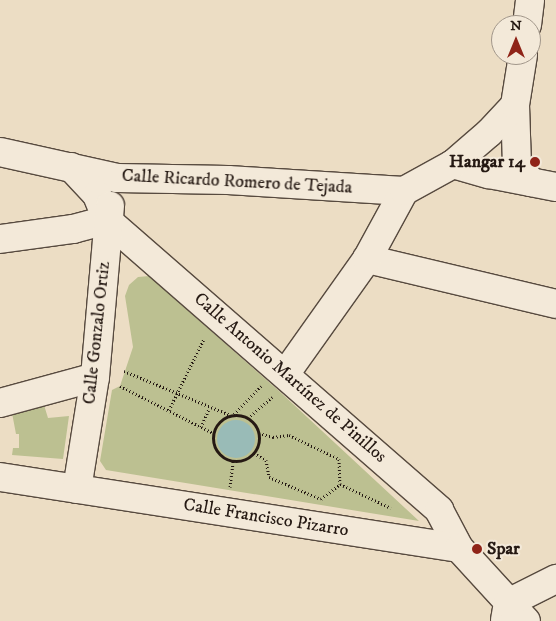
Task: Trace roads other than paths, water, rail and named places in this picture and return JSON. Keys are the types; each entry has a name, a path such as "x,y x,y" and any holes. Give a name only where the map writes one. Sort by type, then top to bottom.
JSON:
{"street":[{"path":"528,15 530,0"},
{"path":"521,65 515,105 517,164 544,184"},
{"path":"276,377 367,259 404,191 453,164 489,133 515,105"},
{"name":"Calle Ricardo Romero de Tejada","path":"0,152 117,178 228,180 404,191"},
{"path":"453,164 544,184"},
{"name":"Calle Ricardo Romero de Tejada","path":"71,167 97,195 107,220"},
{"name":"Calle Gonzalo Ortiz","path":"77,489 95,377 107,220 117,178"},
{"path":"0,239 73,229 107,220"},
{"name":"Calle Antonio Martínez de Pinillos","path":"107,220 220,317 276,377 439,510 459,548"},
{"path":"367,259 556,304"},
{"path":"0,403 95,377"},
{"name":"Calle Francisco Pizarro","path":"0,477 459,548"},
{"path":"459,548 513,615 556,579"}],"water":[{"path":"236,420 249,426 255,439 249,452 236,458 223,452 217,439 223,426"}],"place":[{"name":"Hangar 14","path":"535,162"},
{"name":"Spar","path":"477,549"}]}
